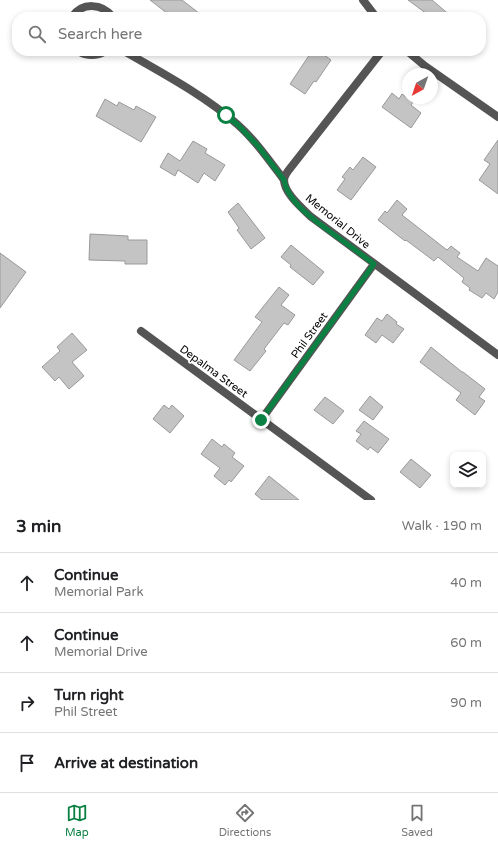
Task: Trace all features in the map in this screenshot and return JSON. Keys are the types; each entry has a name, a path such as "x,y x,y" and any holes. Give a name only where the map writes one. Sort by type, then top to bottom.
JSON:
{"street":[{"path":"363,0 372,12"},
{"path":"76,12 82,8 93,6 104,9 108,12"},
{"name":"Memorial Drive","path":"132,56 198,95 226,115 258,146 284,180 290,194 306,213 498,355"},
{"path":"284,180 288,171 378,56"},
{"path":"413,56 498,117"},
{"name":"Phil Street","path":"261,420 374,264"},
{"name":"Depalma Street","path":"140,331 371,500"}],"building":[{"path":"150,0 182,0 198,12 166,12"},
{"path":"408,0 432,0 446,12 424,12"},
{"path":"309,56 326,56 331,60 316,82 314,81 305,94 290,84"},
{"path":"392,93 399,99 402,94 402,104 412,104 421,113 411,128 382,107"},
{"path":"105,99 117,106 119,102 134,110 136,106 156,117 141,142 96,116"},
{"path":"498,140 498,194 479,180 490,164 484,160"},
{"path":"193,141 207,149 205,153 225,165 215,181 204,173 198,183 178,170 175,176 160,167 168,153 180,161"},
{"path":"363,157 376,167 351,200 337,190 345,179 342,177 350,167 353,170"},
{"path":"397,200 407,209 402,215 447,250 451,246 460,253 457,257 478,271 486,258 498,266 498,292 494,299 486,293 482,298 469,290 470,288 462,282 464,278 438,257 434,261 378,220 385,211 387,213"},
{"path":"238,203 265,238 251,249 237,230 239,228 228,212"},
{"path":"90,234 128,236 128,240 147,240 147,264 125,264 125,261 89,260"},
{"path":"291,245 324,272 313,285 290,267 291,265 281,257"},
{"path":"0,253 26,272 0,308"},
{"path":"279,287 289,295 281,305 295,315 288,325 284,323 264,349 266,351 250,371 234,360 262,322 255,317"},
{"path":"387,314 397,322 396,324 404,329 393,343 382,335 376,343 365,335 377,318 382,321"},
{"path":"72,333 87,350 72,362 84,376 69,389 59,377 55,381 42,367 60,351 57,347"},
{"path":"431,347 485,389 479,397 485,401 475,415 456,400 461,393 420,362"},
{"path":"370,396 383,407 373,420 359,410"},
{"path":"325,397 344,411 333,424 314,410"},
{"path":"164,405 169,409 172,405 184,416 170,433 153,419"},
{"path":"364,421 389,439 378,453 370,447 368,450 356,441 361,434 356,431"},
{"path":"212,439 222,447 224,444 235,453 232,457 244,466 231,482 229,480 225,485 214,476 220,468 201,454"},
{"path":"411,459 431,475 420,488 400,472"},
{"path":"269,476 299,500 262,500 255,494"}],"route":[{"path":"226,115 238,125 267,157 284,180 287,189 296,202 318,223 374,264 261,420"}]}
